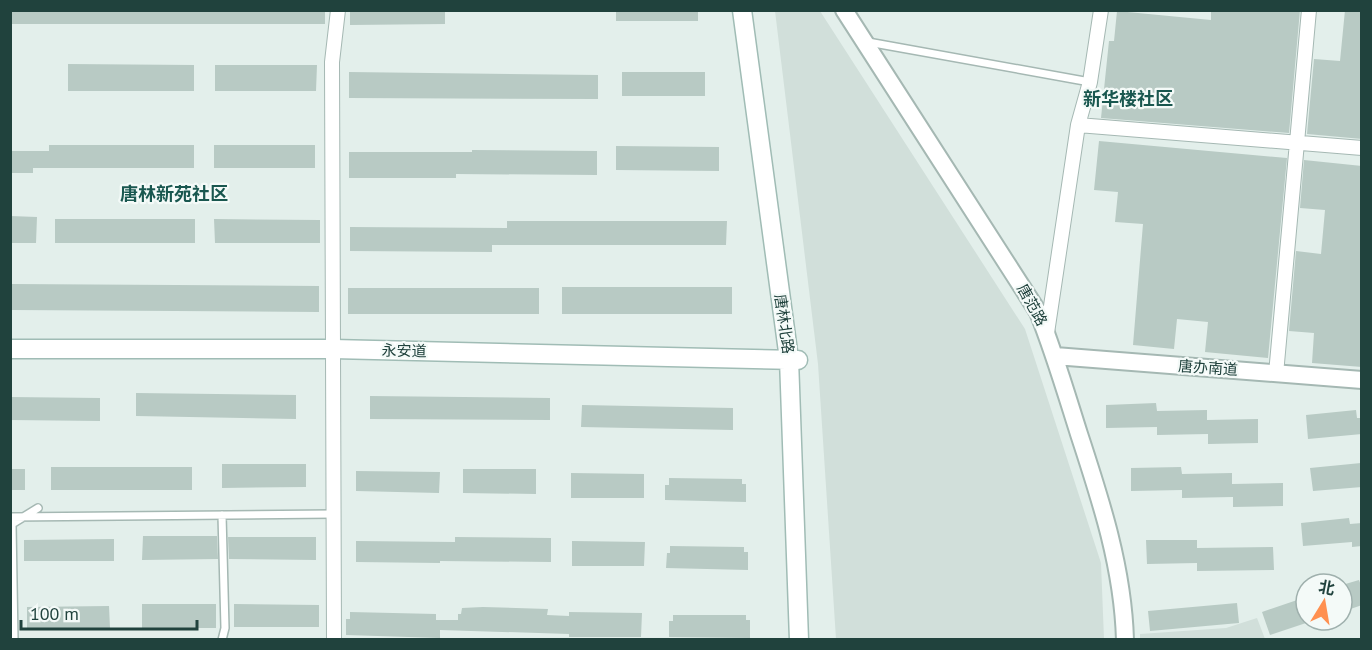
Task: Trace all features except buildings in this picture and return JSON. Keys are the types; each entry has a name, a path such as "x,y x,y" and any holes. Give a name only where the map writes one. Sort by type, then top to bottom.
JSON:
{"main road":[{"name":"唐林北路","path":"742,10 794,360 799,639"},
{"name":"唐林北路","path":"753,10 794,360 811,639"},
{"name":"永安道","path":"10,349 333,350 794,360"}],"street":[{"path":"334,639 332,62 338,10"},
{"name":"唐范路","path":"844,10 1038,312 1055,356 1103,507 1114,550 1124,615 1125,639"},
{"path":"1047,333 1078,125 1090,82 1101,10"},
{"path":"1276,374 1309,10"},
{"path":"1078,125 1362,148"},
{"name":"唐办南道","path":"1055,356 1362,380"}],"lane":[{"path":"865,41 1090,82"},
{"path":"14,639 12,524 38,508"},
{"path":"10,518 334,514"},
{"path":"222,515 225,628 222,639"}],"shaded area":[{"path":"775,11 820,11 1025,329 1101,563 1104,639 836,639 818,364"},
{"path":"1257,618 1265,639 1140,639 1140,634 1226,628"}],"district":[{"name":"新华楼社区","path":"1128,99"},
{"name":"唐林新苑社区","path":"174,194"}]}
